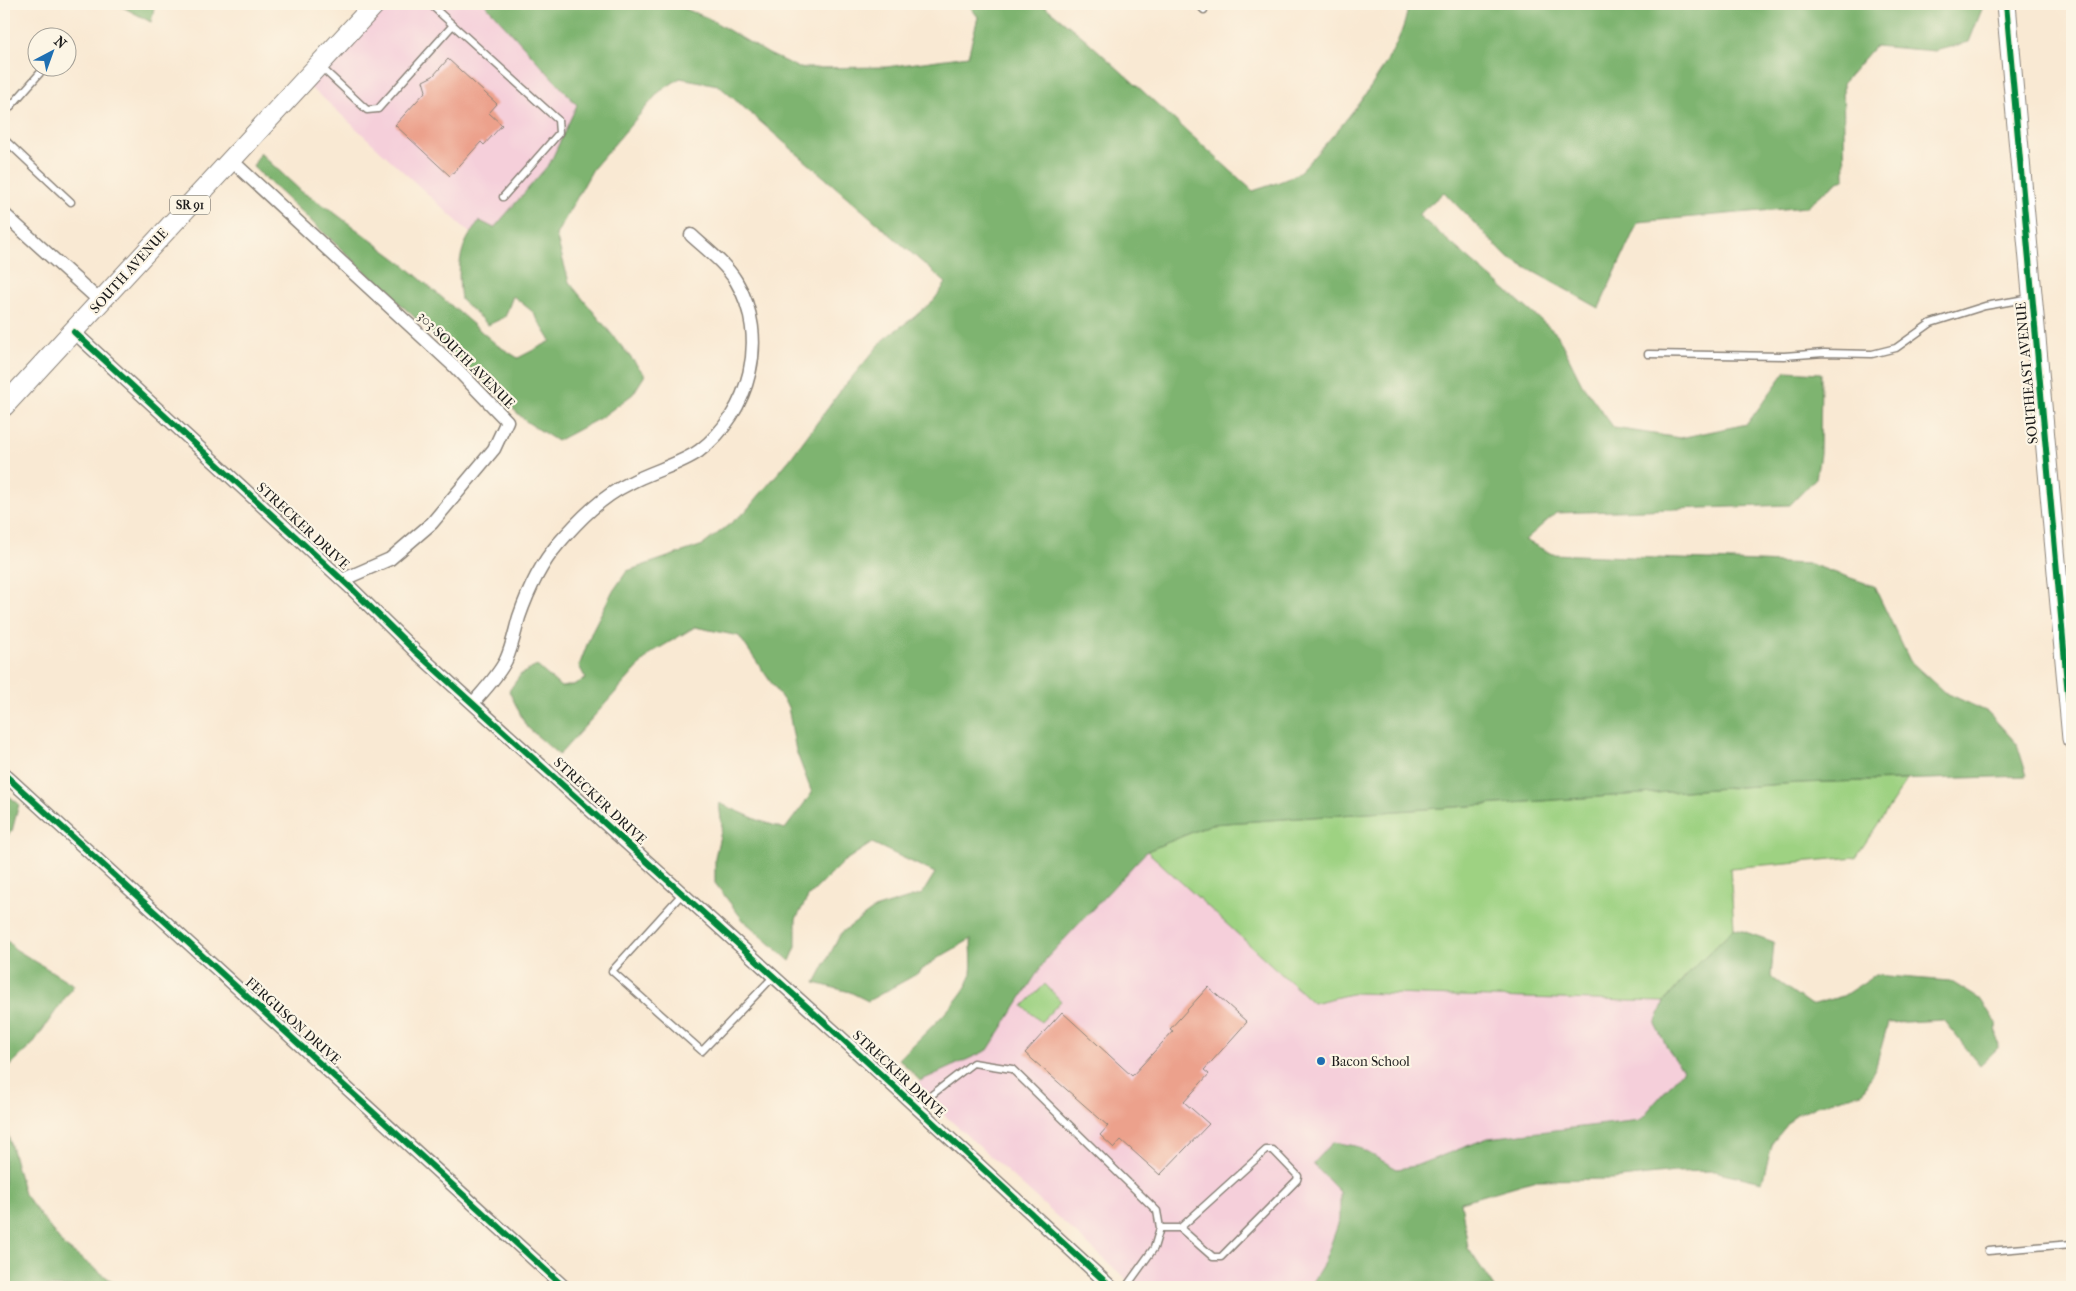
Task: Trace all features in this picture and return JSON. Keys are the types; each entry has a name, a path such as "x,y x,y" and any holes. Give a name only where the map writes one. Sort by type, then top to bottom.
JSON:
{"main road":[{"name":"SOUTH AVENUE","path":"4,406 375,4"}],"street":[{"name":"SOUTHEAST AVENUE","path":"2006,4 2072,739"},
{"name":"303 SOUTH AVENUE","path":"231,160 454,366 507,421 494,448 432,523 390,560 342,580"},
{"path":"4,214 101,302"},
{"path":"474,702 507,659 526,600 542,566 576,523 605,498 620,488 661,468 686,459 700,450 727,422 744,392 749,376 752,340 750,321 744,299 735,279 691,235"},
{"name":"STRECKER DRIVE","path":"74,332 342,580 416,652 474,702 774,976 1111,1287"},
{"name":"FERGUSON DRIVE","path":"4,774 564,1287"}],"lane":[{"path":"430,4 558,120 559,133 503,197"},
{"path":"1198,4 1204,10"},
{"path":"318,65 367,110 378,109 453,25"},
{"path":"4,114 36,78"},
{"path":"4,139 71,202"},
{"path":"1648,354 1784,356 1824,353 1872,354 1896,348 1931,323 1985,306 2033,298"},
{"path":"682,894 612,971 702,1051 774,976"},
{"path":"916,1107 973,1063 1012,1070 1157,1210 1160,1228 1154,1248 1126,1287"},
{"path":"1160,1228 1180,1228 1213,1257 1221,1257 1297,1180 1298,1176 1273,1150 1266,1150 1180,1228"},
{"path":"1988,1251 2072,1244"}],"shaded area":[{"path":"385,4 485,4 577,105 550,163 494,228 480,221 470,233 308,86"},
{"name":"Bacon School","path":"1147,851 1313,1003 1355,993 1664,1002 1655,1024 1669,1051 1683,1070 1640,1120 1488,1138 1415,1166 1397,1169 1356,1146 1313,1164 1340,1192 1340,1219 1324,1263 1309,1287 1135,1287 913,1089 920,1081 988,1050 1046,959"}],"green space":[{"path":"117,4 155,4 151,22"},
{"path":"485,4 673,4 708,18 769,54 799,68 886,67 968,56 978,17 968,4 1042,4 1083,37 1253,191 1280,182 1304,168 1358,105 1386,63 1397,42 1405,22 1408,4 1984,4 1969,42 1935,51 1875,46 1843,83 1845,178 1806,207 1638,222 1599,308 1507,257 1444,192 1418,215 1557,334 1582,384 1614,428 1680,438 1747,424 1786,371 1821,373 1820,454 1816,478 1790,505 1556,513 1525,540 1552,554 1810,564 1874,586 1910,661 1944,692 1988,712 2017,744 2027,776 1798,783 1212,824 1147,851 1046,959 988,1050 920,1081 899,1059 938,1020 966,987 971,969 971,939 938,958 915,975 868,1001 850,992 815,983 841,933 874,909 922,894 935,873 872,843 843,862 808,897 796,919 796,947 790,961 743,920 715,883 715,857 722,827 719,803 758,820 785,829 812,793 796,751 788,707 739,636 695,627 651,653 559,755 526,726 509,691 521,674 537,666 561,687 573,685 586,679 579,666 592,631 611,594 627,571 703,545 745,512 790,459 842,389 885,338 934,300 946,283 718,85 680,78 659,92 593,169 556,235 569,282 645,375 633,394 602,417 557,441 527,422 253,167 260,153 302,192 328,208 403,264 497,345 518,358 551,341 533,312 513,296 505,317 488,325 461,300 459,268 467,239 480,221 494,228 550,163 577,105"},
{"path":"1907,780 1856,857 1730,868 1734,928 1695,966 1664,1002 1355,993 1313,1003 1147,851 1212,824 1798,783"},
{"path":"4,792 19,804 12,831 4,839"},
{"path":"1734,928 1774,942 1771,977 1811,1005 1843,996 1875,975 1950,981 1981,1000 1996,1023 1998,1048 1980,1065 1943,1020 1888,1023 1876,1066 1862,1093 1830,1101 1796,1114 1773,1142 1762,1182 1714,1171 1675,1172 1612,1179 1536,1180 1461,1202 1468,1248 1494,1287 1309,1287 1324,1263 1340,1219 1340,1192 1313,1164 1333,1142 1356,1146 1397,1169 1415,1166 1488,1138 1640,1120 1683,1070 1669,1051 1655,1024 1664,1002 1695,966"},
{"path":"4,937 15,949 74,985 32,1045 4,1071"},
{"path":"1045,984 1061,1001 1041,1022 1023,1006"},
{"path":"6,1127 24,1194 64,1246 120,1287 4,1287 4,1128"}],"building":[{"path":"448,59 497,104 489,113 502,125 484,145 481,142 450,176 395,125 426,91 423,81 433,76"},
{"path":"1208,987 1247,1022 1204,1070 1209,1074 1184,1102 1209,1124 1160,1175 1121,1140 1114,1148 1100,1135 1108,1126 1025,1053 1062,1012 1132,1076 1173,1031 1170,1029"}],"cycle path":[{"path":"2006,4 2072,739"},
{"path":"74,332 351,588 416,652 837,1034 1111,1287"},
{"path":"4,774 564,1287"}],"place":[{"name":"Bacon School","path":"1321,1061"}]}
